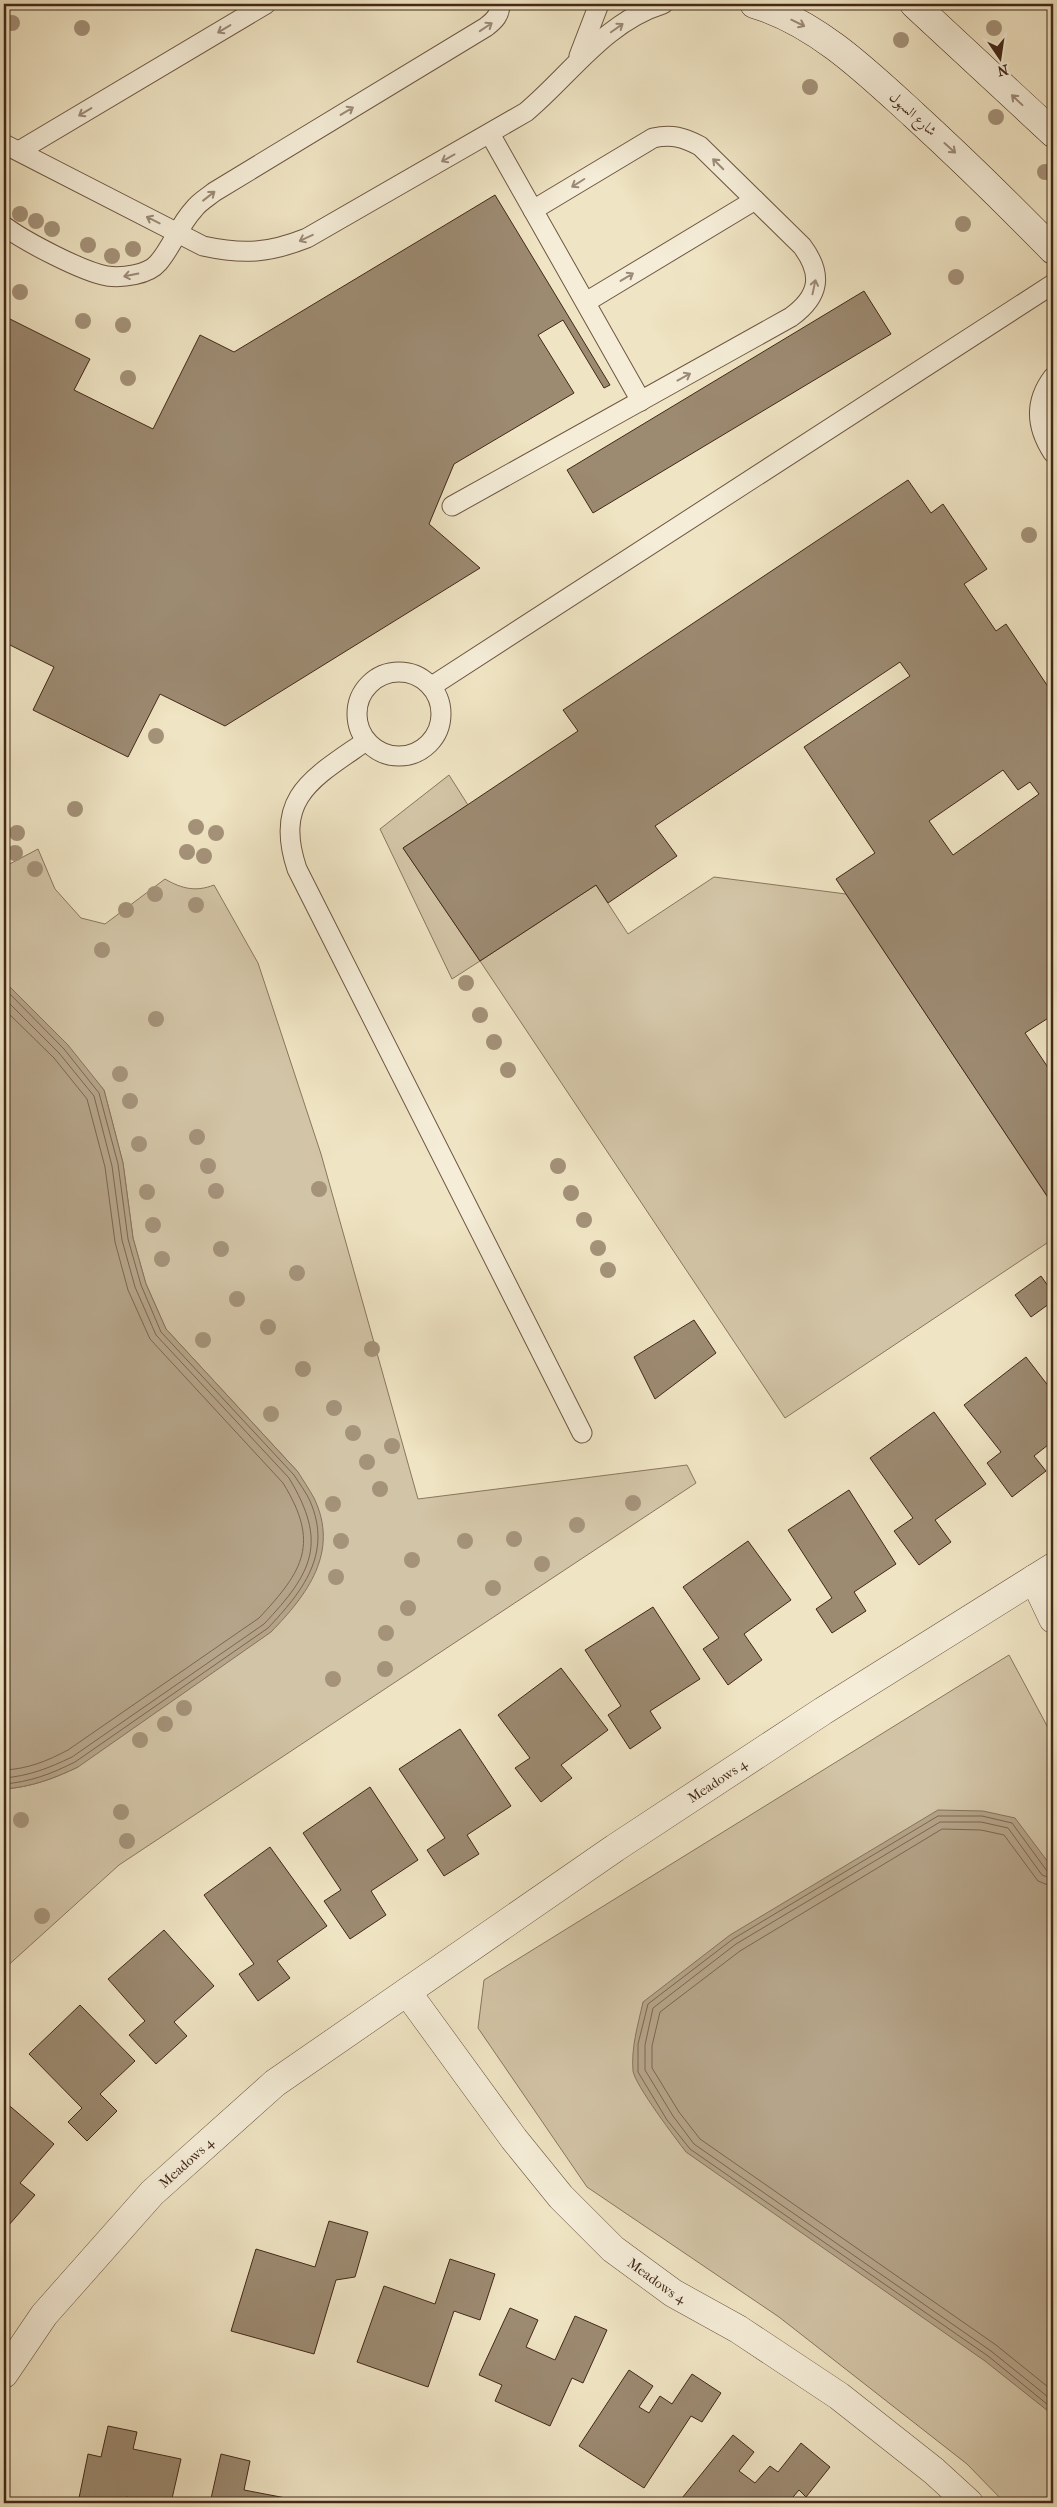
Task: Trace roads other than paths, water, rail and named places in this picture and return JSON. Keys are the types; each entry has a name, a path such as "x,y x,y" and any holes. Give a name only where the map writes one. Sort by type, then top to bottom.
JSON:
{"street":[{"name":"شارع السهول","path":"754,4 805,26 842,52 984,179 1053,250"},
{"path":"914,4 1053,133"},
{"name":"Meadows 4","path":"4,2374 44,2315 152,2193 275,2083 624,1842 823,1711 1044,1573 1053,1619"},
{"name":"Meadows 4","path":"407,1992 514,2140 555,2190 614,2249 673,2293 738,2329 839,2396 934,2471 969,2503"}],"lane":[{"path":"11,148 266,4"},
{"path":"4,226 15,235 74,263 108,276 126,276 142,272 157,265 194,208 214,192 486,27 495,21 500,12 500,4"},
{"path":"574,66 599,4"},
{"path":"11,148 203,246 230,252 256,252 282,248 307,238 526,112 552,90 613,29 635,16 663,4"},
{"path":"490,134 642,401"},
{"path":"452,506 792,317 805,307 814,293 816,276 812,260 802,246 700,146 686,138 669,134 653,138 638,145 533,210"},
{"path":"586,302 755,200"},
{"path":"432,686 1053,284"},
{"path":"1053,377 1042,392 1038,410 1040,428 1053,453"},
{"path":"403,671 419,675 432,686 440,700 442,717 437,733 427,746 412,754 395,756 379,752 366,742 358,727 356,710 361,694 372,681 386,673 403,671"},
{"path":"366,742 319,774 304,788 294,807 288,828 290,849 297,869 582,1433"}],"water":[{"path":"4,981 68,1045 104,1090 123,1163 133,1238 146,1284 166,1329 298,1472 314,1498 321,1518 323,1537 316,1571 307,1588 297,1603 271,1632 78,1767 42,1782 4,1789"},
{"path":"938,1810 983,1811 1015,1818 1048,1862 1053,1872 1053,2415 985,2361 686,2152 648,2099 635,2078 633,2071 634,2045 643,2002 730,1935"}]}
